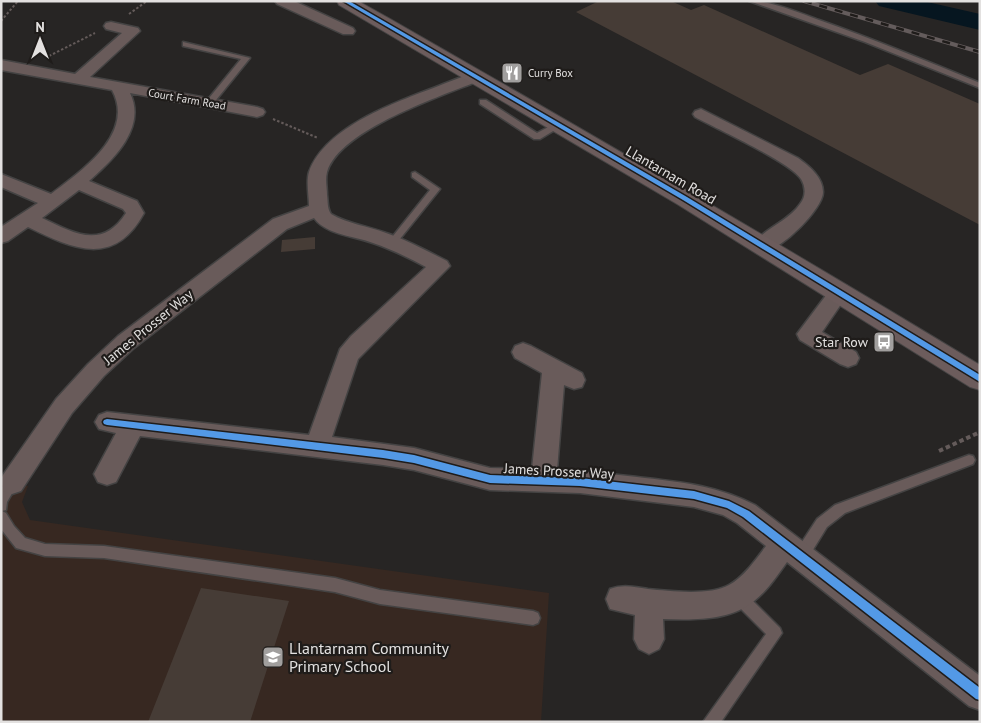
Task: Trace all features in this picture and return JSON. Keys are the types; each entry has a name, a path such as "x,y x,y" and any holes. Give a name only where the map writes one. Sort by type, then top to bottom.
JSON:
{"street":[{"path":"282,1 348,31"},
{"name":"Llantarnam Road","path":"345,1 398,29 476,77 764,244 980,379"},
{"path":"78,79 133,31 111,26"},
{"name":"Court Farm Road","path":"1,65 257,112"},
{"path":"317,446 348,355 359,342 440,266 392,243 326,219 319,210 317,182 319,170 324,160 336,146 366,124 476,77"},
{"path":"1,236 77,183 102,160 117,142 127,116 126,105 118,87"},
{"path":"701,114 792,162 804,171 812,182 814,192 812,202 806,211 764,244"},
{"path":"716,144 734,131"},
{"path":"1,180 51,201"},
{"path":"27,219 82,243 99,242 113,236 130,223 135,213 130,205 77,183"},
{"name":"James Prosser Way","path":"12,483 64,406 96,370 126,342 280,224 300,215 319,210"},
{"path":"840,291 808,334 848,358"},
{"name":"James Prosser Way","path":"523,352 564,374 543,481"},
{"name":"James Prosser Way","path":"108,422 414,459 490,479 580,482 694,495 713,499 746,514 980,694"},
{"path":"107,474 133,425"},
{"path":"620,599 649,604 679,606 711,604 738,596 792,550"},
{"path":"649,604 649,639"}],"lane":[{"path":"752,1 898,51 980,86"},
{"path":"186,44 246,58 209,103"},
{"path":"483,102 537,137 559,125"},
{"path":"392,243 436,189 415,175"},
{"path":"792,550 840,509 969,460"},
{"path":"1,506 1,501 12,483"},
{"path":"1,517 9,530 21,543 46,550 104,552 335,585 380,597 533,618"},
{"path":"711,722 774,633 738,596"}],"path":[{"path":"1,21 18,1"},
{"path":"257,112 336,146"}],"shaded area":[{"name":"Llantarnam Community Primary School","path":"1,482 28,486 22,502 30,520 549,593 541,722 1,722"}],"building":[{"path":"599,1 671,1 691,10 704,5 860,75 888,64 980,104 980,225 576,12"},
{"path":"315,237 315,249 281,252 282,240"},
{"path":"201,588 289,601 250,722 148,722"}],"waterway":[{"path":"888,1 980,22"}],"railway":[{"path":"804,1 980,52"}],"cycle path":[{"path":"345,1 685,199 980,379"},
{"path":"107,422 383,454 414,459 490,479 580,482 694,495 729,505 746,514 980,695"}],"place":[{"name":"Curry Box","path":"512,73"},
{"name":"Star Row","path":"884,342"},
{"name":"Llantarnam Community Primary School","path":"273,657"}]}
